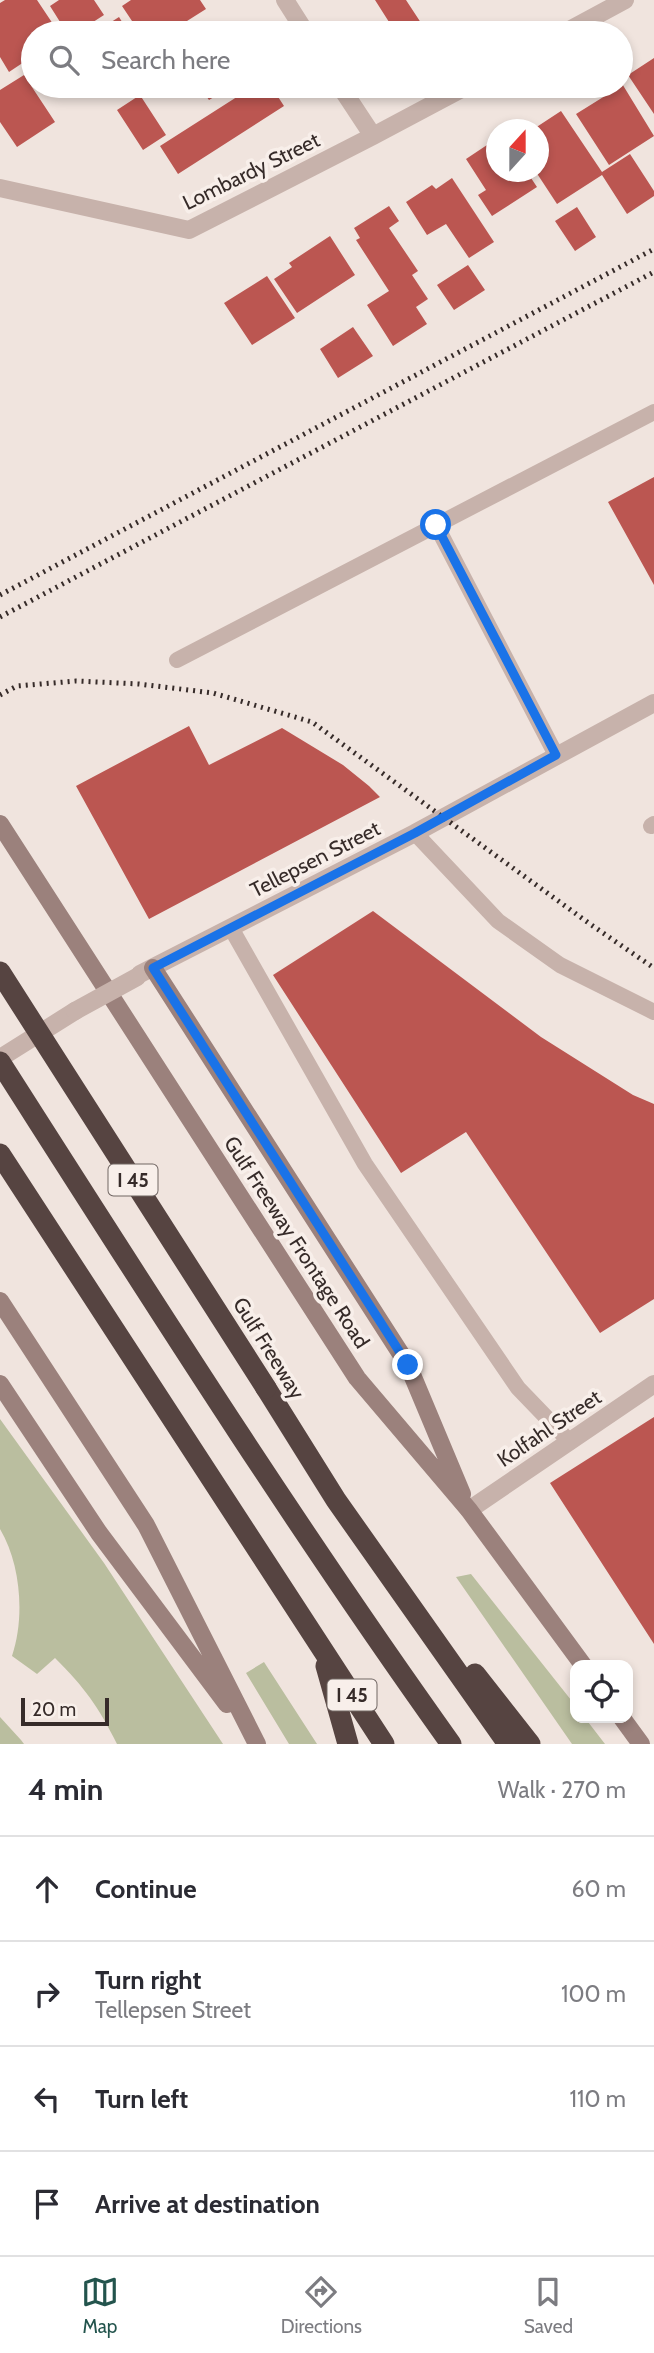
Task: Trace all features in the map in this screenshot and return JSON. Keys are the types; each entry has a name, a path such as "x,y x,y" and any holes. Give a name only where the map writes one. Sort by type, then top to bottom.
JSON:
{"highway":[{"name":"Gulf Freeway","path":"0,972 336,1500 508,1744"},
{"path":"0,1060 225,1413 397,1668 452,1744"},
{"name":"I 45","path":"0,1154 384,1744"},
{"path":"336,1500 530,1744"},
{"path":"320,1647 348,1744"}],"main road":[{"name":"Gulf Freeway Frontage Road","path":"0,824 357,1378 469,1510 579,1660"},
{"path":"145,972 408,1365 469,1510"},
{"path":"0,1301 146,1525 257,1743"},
{"path":"0,1384 99,1532 257,1743"},
{"path":"626,1723 641,1744"}],"street":[{"path":"285,0 298,21"},
{"path":"586,21 625,0"},
{"path":"348,98 373,136"},
{"name":"Lombardy Street","path":"0,188 189,230 444,98"},
{"name":"Tellepsen Street","path":"0,1060 75,1011 145,972 415,833 654,703"},
{"name":"Kolfahl Street","path":"469,1510 654,1384"}],"lane":[{"path":"177,660 654,412"},
{"path":"436,525 556,755"},
{"path":"415,833 498,921 560,965 654,1012"},
{"path":"231,928 365,1164 518,1388 570,1442"}],"green space":[{"path":"0,1419 104,1563 223,1744 117,1744 90,1698 55,1658 37,1674 12,1656 19,1625 19,1591 13,1558 0,1529"},
{"path":"471,1574 570,1699 570,1723 589,1723 605,1744 572,1744 456,1577"},
{"path":"264,1662 317,1744 289,1744 246,1673"},
{"path":"0,1717 21,1740 24,1744 0,1744"}],"building":[{"path":"5,0 37,0 51,21 21,21 21,64 9,72 0,57 0,3"},
{"path":"59,0 94,0 104,15 95,21 59,21 50,6"},
{"path":"131,0 200,0 206,9 187,21 132,21 122,6"},
{"path":"375,0 406,0 420,21 388,21"},
{"path":"654,58 654,114 633,82 633,72"},
{"path":"21,77 21,98 39,98 55,122 17,147 0,122 0,90"},
{"path":"135,98 142,98 166,135 143,150 117,110"},
{"path":"235,98 279,98 284,106 178,174 160,146"},
{"path":"602,98 631,98 654,136 609,165 576,114"},
{"path":"561,111 602,172 630,154 654,191 654,196 627,214 602,175 557,204 543,182 549,182 549,119"},
{"path":"486,146 486,182 534,182 537,187 492,216 478,195 486,190 466,159"},
{"path":"452,178 494,242 469,258 446,224 427,235 406,202 432,185 436,189"},
{"path":"389,206 399,221 389,228 418,271 412,275 428,299 416,307 427,324 393,346 367,305 389,291 356,240 360,238 354,228"},
{"path":"577,207 596,237 575,251 555,221"},
{"path":"330,236 355,275 297,313 274,279 292,267 289,263"},
{"path":"468,265 485,290 454,310 437,285"},
{"path":"267,276 295,318 252,345 224,303"},
{"path":"353,327 373,356 338,378 320,349"},
{"path":"654,477 654,585 608,502"},
{"path":"189,726 209,765 282,728 343,765 380,797 149,919 76,786"},
{"path":"373,911 541,1037 633,1095 654,1104 654,1299 600,1333 466,1132 401,1173 273,975"},
{"path":"654,1417 654,1644 550,1483"}],"railway":[{"path":"0,595 654,249"},
{"path":"0,617 654,272"},
{"path":"0,695 17,686 76,681 139,684 213,693 312,722 654,968"}],"route":[{"path":"408,1365 153,968 415,833 556,755 436,525"}]}
